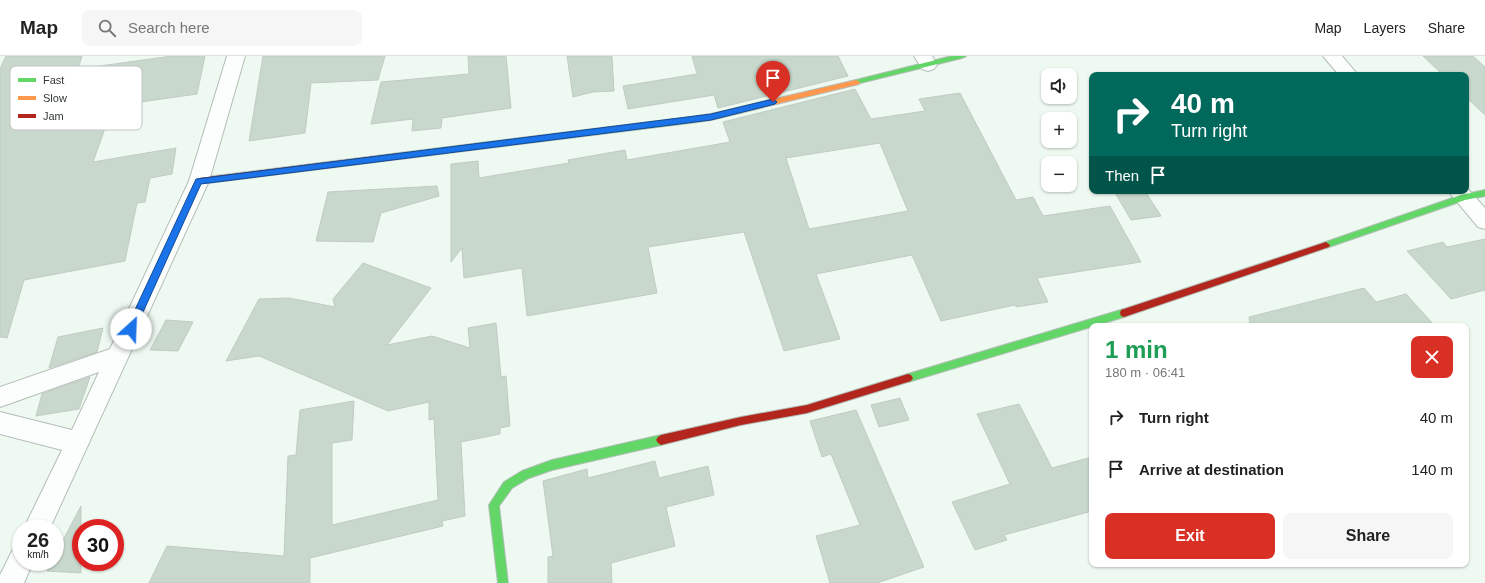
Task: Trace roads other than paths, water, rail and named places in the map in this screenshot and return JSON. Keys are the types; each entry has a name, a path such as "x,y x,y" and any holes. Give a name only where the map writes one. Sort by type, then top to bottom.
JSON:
{"street":[{"path":"41,519 199,181 236,56"},
{"path":"199,181 711,117 926,61 962,56"},
{"path":"1332,56 1347,72"},
{"path":"1469,194 1485,193"},
{"path":"1090,323 1160,302 1461,194 1485,221"},
{"path":"503,583 494,505 508,485 526,474 552,465 625,447 814,406 1089,323"},
{"path":"0,397 118,356"},
{"path":"0,423 78,443"},
{"path":"10,583 16,571"}]}
